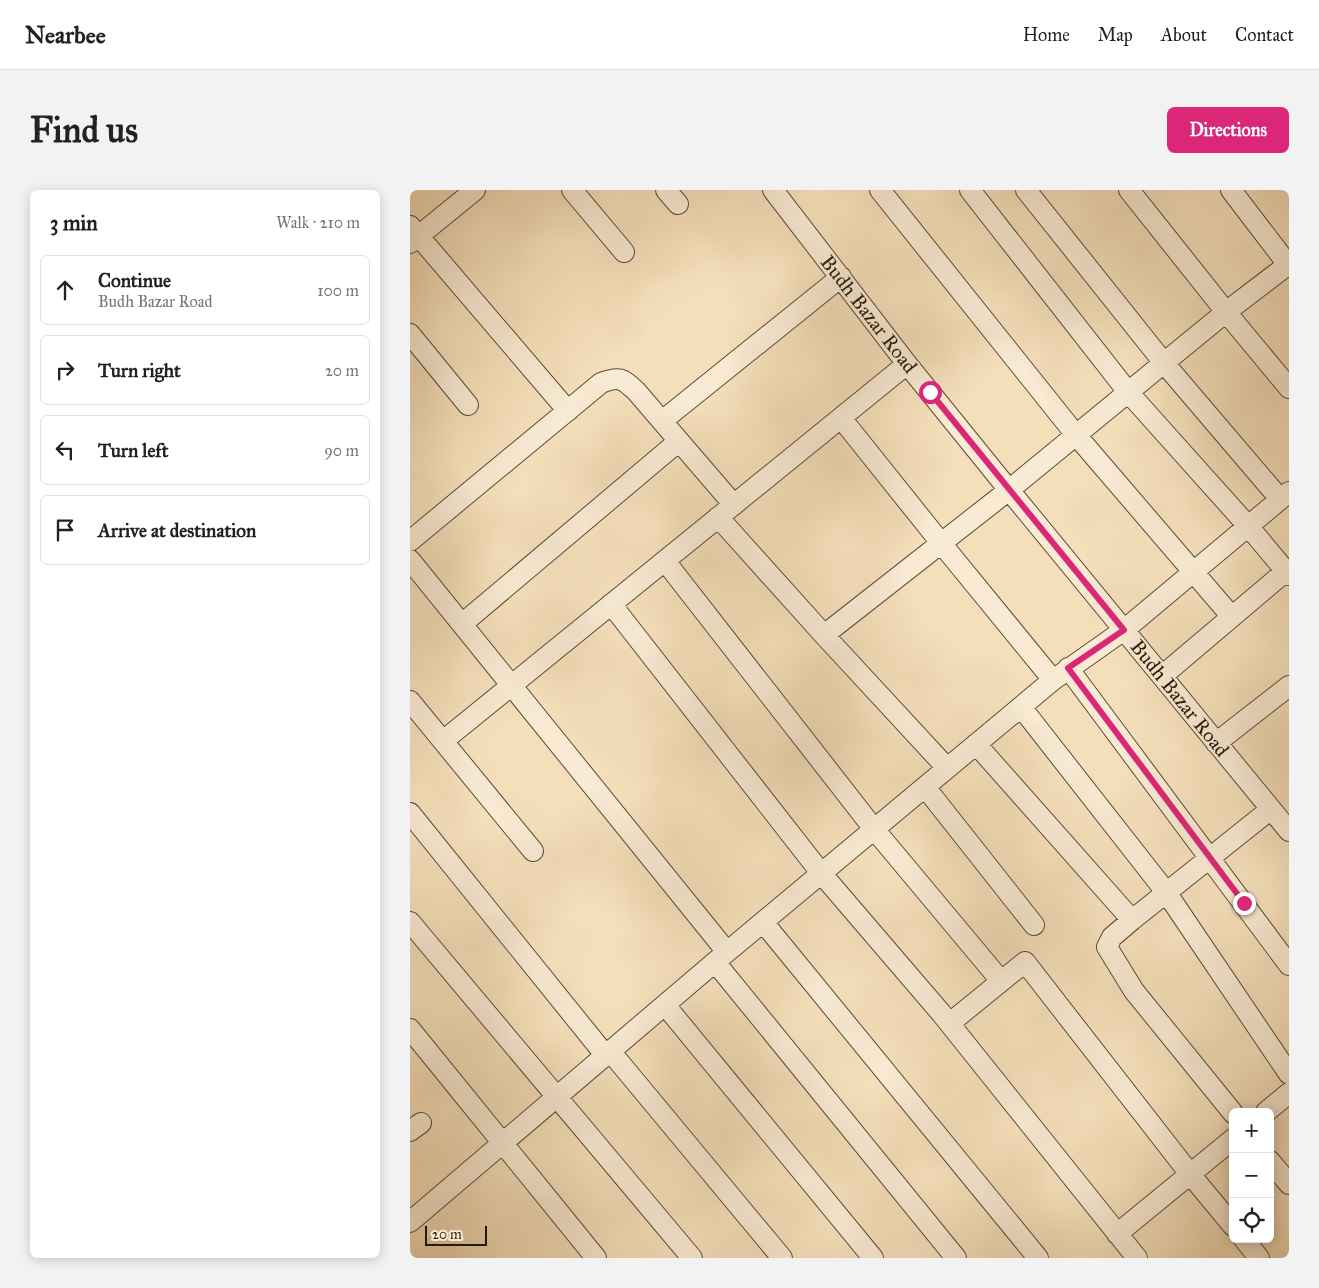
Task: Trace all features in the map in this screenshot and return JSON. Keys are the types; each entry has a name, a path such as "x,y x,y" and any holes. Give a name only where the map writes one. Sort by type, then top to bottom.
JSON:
{"street":[{"path":"475,190 413,235 568,410"},
{"path":"572,190 624,252"},
{"name":"Budh Bazar Road","path":"772,190 1008,490 1289,831"},
{"path":"880,190 1076,435 1232,617"},
{"path":"970,190 1128,392 1248,526 1287,573 1162,676"},
{"path":"410,1222 925,786 1061,674 1124,630 1284,495 1164,363 1026,190"},
{"path":"1129,190 1289,388"},
{"path":"824,635 1008,490 1226,312 1289,265 1231,190"},
{"path":"662,420 842,277"},
{"path":"410,334 468,405"},
{"path":"443,741 907,364"},
{"path":"410,541 601,383 614,378 625,380 679,441 726,511 824,635 947,768"},
{"path":"841,418 941,543 1061,674 1210,857 1289,965"},
{"path":"462,624 679,441"},
{"path":"410,560 512,686 956,1258"},
{"path":"665,561 874,829 1001,981"},
{"path":"611,604 822,873 950,1023 1137,1258"},
{"path":"1216,743 1289,686"},
{"path":"410,701 533,851"},
{"path":"1021,707 1166,892 1289,1074"},
{"path":"976,744 1132,920"},
{"path":"925,786 1034,925"},
{"path":"1229,1108 1134,991 1107,947 1112,937 1132,920 1271,809"},
{"path":"410,813 608,1053 782,1258"},
{"path":"410,922 692,1258"},
{"path":"763,922 1038,1258"},
{"path":"950,1023 1025,962 1229,1221"},
{"path":"665,1005 873,1258"},
{"path":"410,1029 596,1258"},
{"path":"1271,1108 1289,1092"},
{"path":"1118,1234 1229,1142"},
{"path":"1274,1165 1289,1184"},
{"path":"1247,1243 1260,1258"}],"route":[{"path":"930,392 1124,630 1068,668 1244,903"}]}
